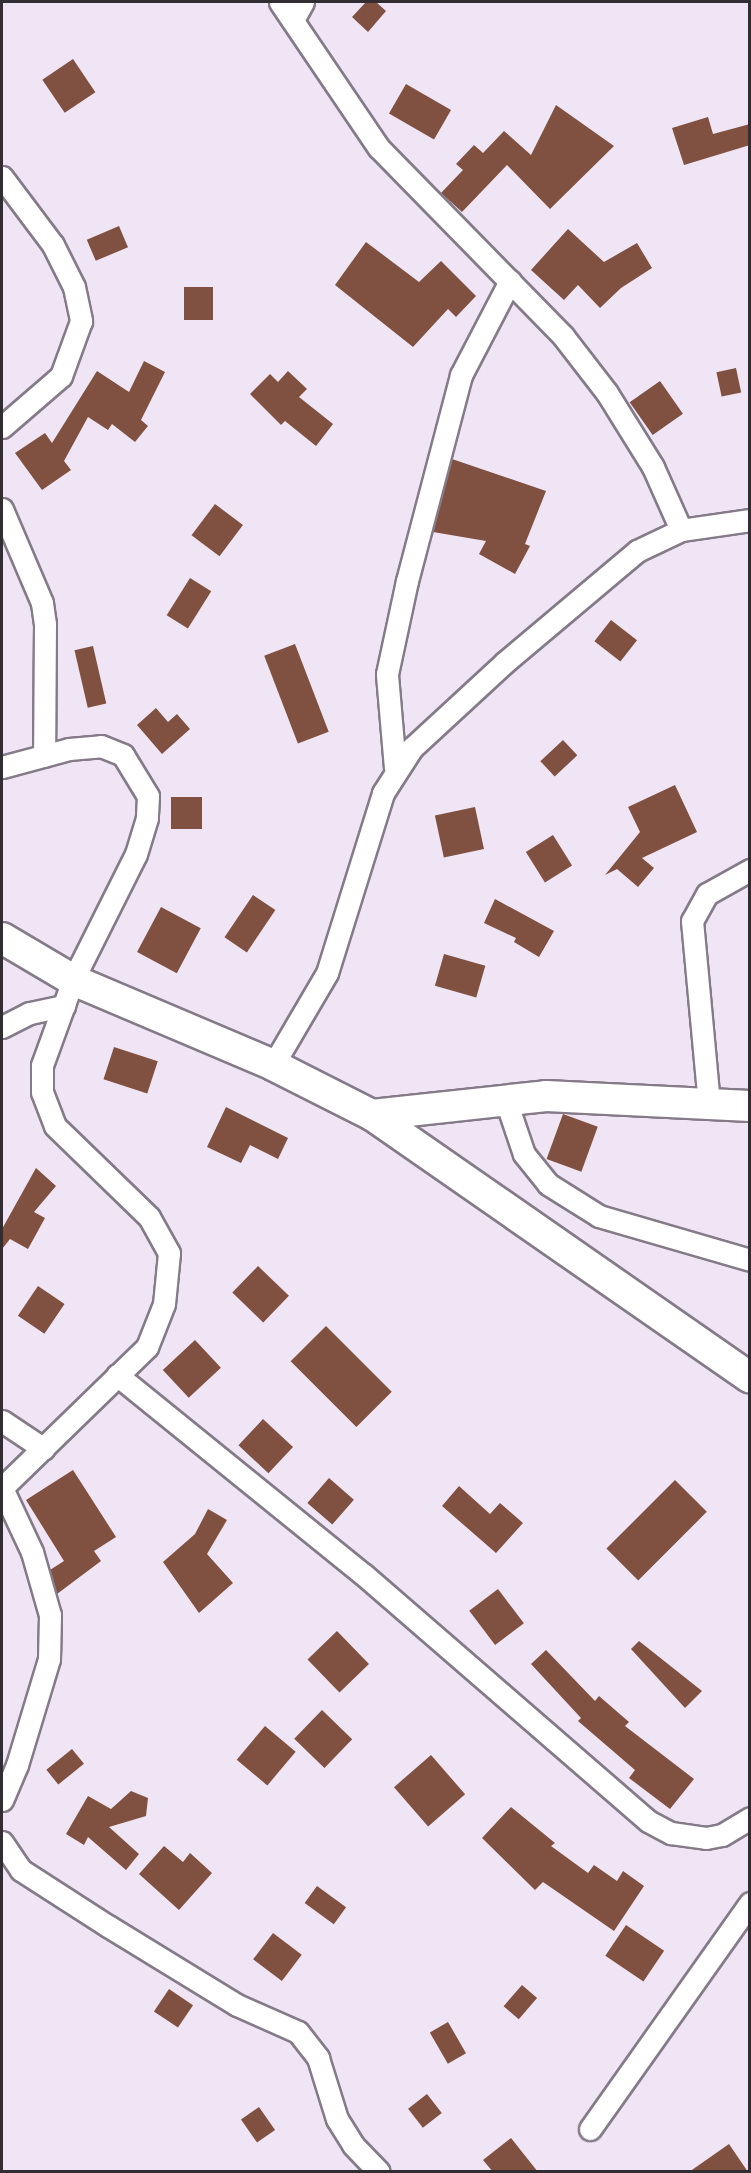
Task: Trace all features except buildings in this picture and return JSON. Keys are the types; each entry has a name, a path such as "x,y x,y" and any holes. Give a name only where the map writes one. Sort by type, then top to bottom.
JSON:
{"street":[{"path":"280,2 298,11 379,148 562,336 608,393 653,467 681,531"},
{"path":"2,177 53,245 74,287 81,321 61,376 2,428"},
{"path":"395,768 387,674 407,582 461,375 510,281"},
{"path":"2,509 42,603 45,624 44,756"},
{"path":"273,1065 327,972 383,793 395,768 504,663 608,572 637,551 681,531 750,520"},
{"path":"2,767 44,756 101,746 123,755 148,796 147,818 136,854 69,993 42,1065 42,1092 55,1126 149,1217 169,1253 164,1304 147,1347 2,1488 32,1552 50,1615 49,1659 2,1800"},
{"path":"709,1104 692,921 707,894 750,870"},
{"path":"2,938 69,993 273,1065 372,1115 750,1378"},
{"path":"2,1027 69,993"},
{"path":"372,1115 505,1098 609,1097 750,1106"},
{"path":"505,1098 524,1154 548,1184 599,1216 750,1260"},
{"path":"117,1375 363,1574 648,1821 670,1833 706,1838 746,1825"},
{"path":"2,1422 44,1449"},
{"path":"2,1842 21,1870 98,1920 237,2005 298,2032 318,2058 337,2119 353,2145 379,2172"},
{"path":"590,2129 750,1903"}]}
